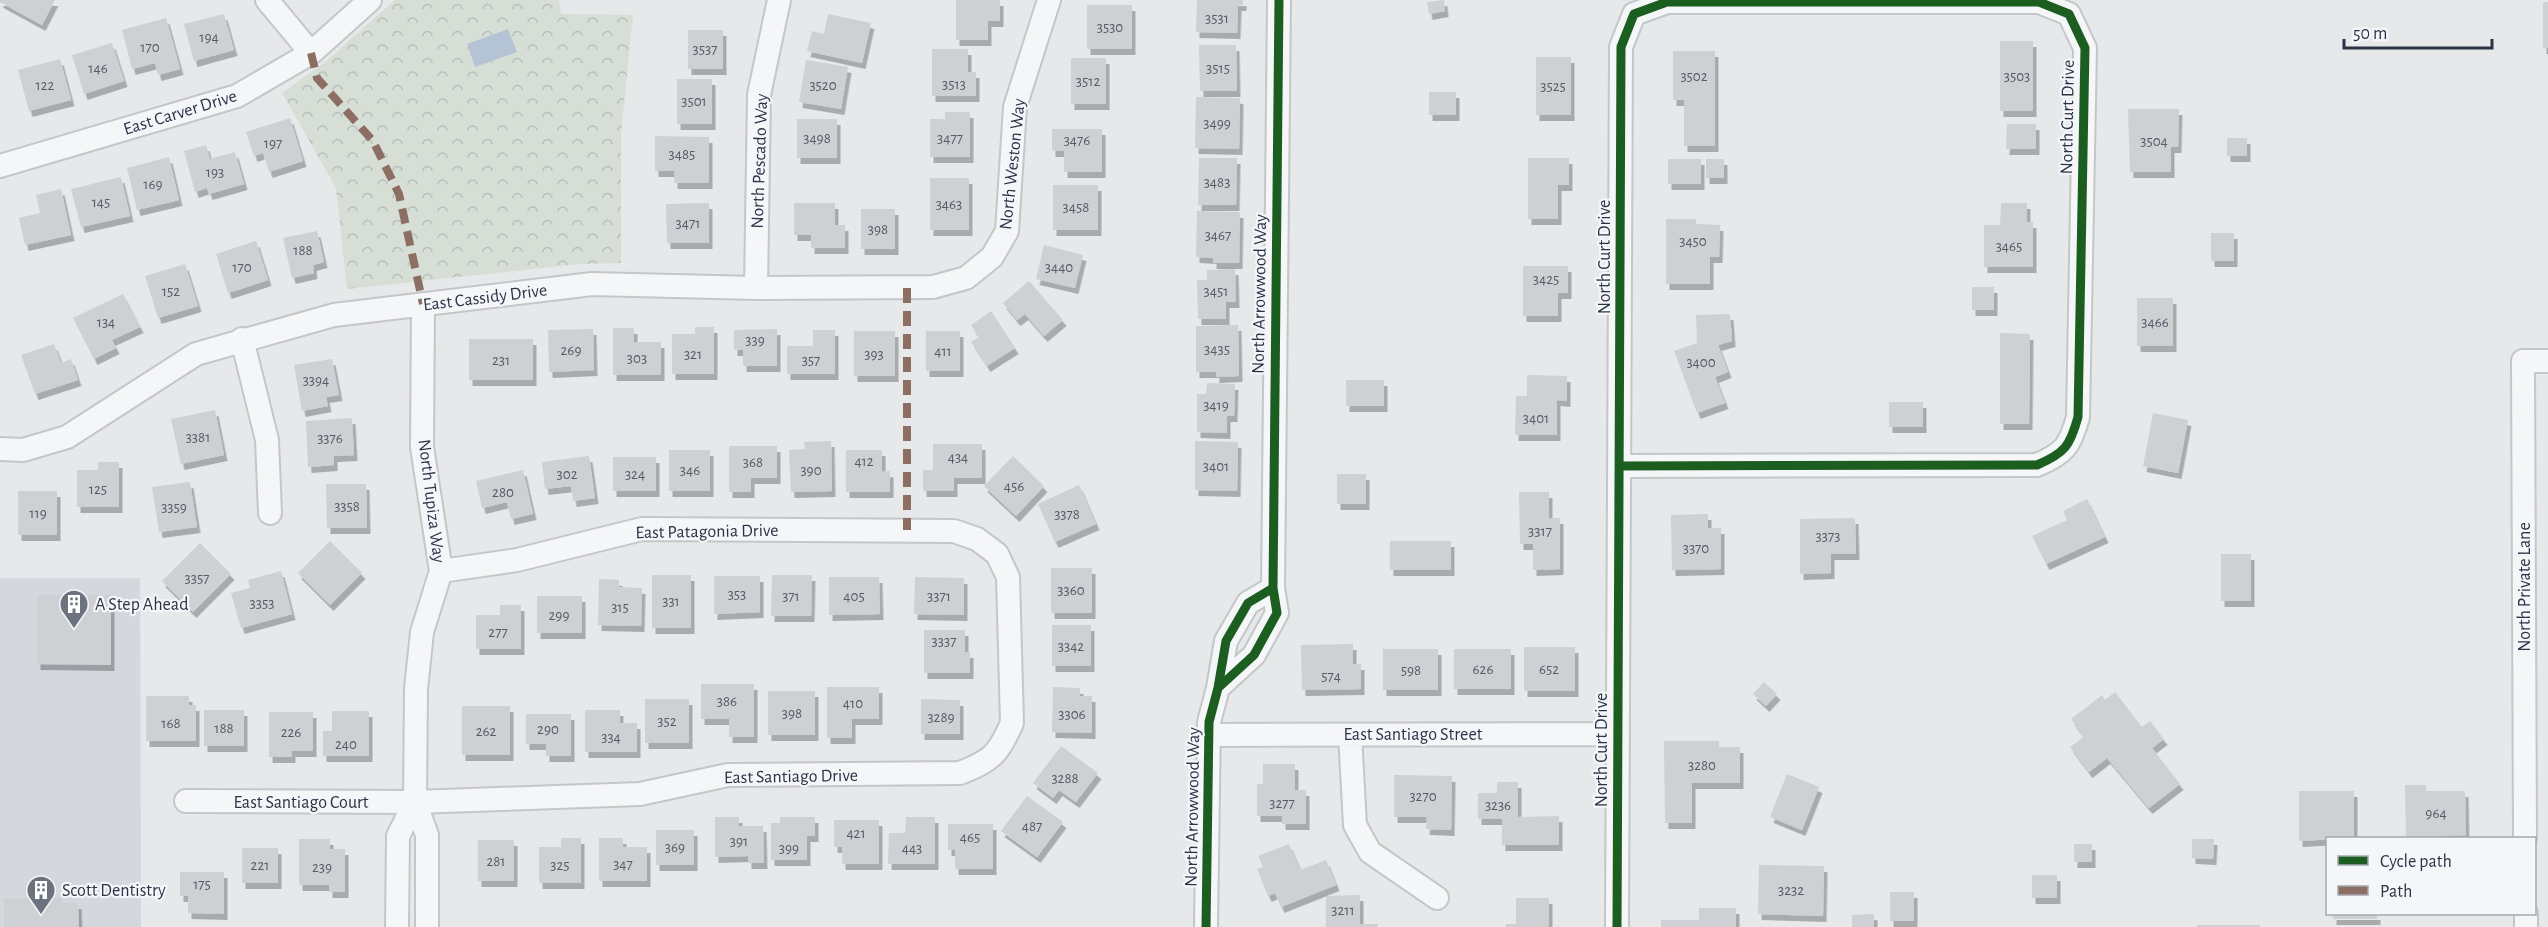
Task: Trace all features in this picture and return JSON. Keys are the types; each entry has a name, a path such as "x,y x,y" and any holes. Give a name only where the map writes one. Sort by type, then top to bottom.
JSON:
{"street":[{"path":"267,0 311,53"},
{"name":"East Carver Drive","path":"0,166 237,96 311,53 370,0"},
{"name":"North Pescado Way","path":"756,288 759,95 779,0"},
{"name":"North Weston Way","path":"992,257 1007,231 1015,106 1049,0"},
{"name":"North Arrowwood Way","path":"1218,688 1254,655 1277,613 1273,588 1278,0"},
{"name":"North Curt Drive","path":"1617,927 1617,734 1622,47 1634,14 1666,2 2039,2 2069,14 2085,48 2078,417 2068,445 2058,456 2037,465 1619,466"},
{"name":"East Cassidy Drive","path":"0,449 23,450 67,437 196,354 242,339 334,315 592,284 756,288 933,287 966,278 992,257"},
{"name":"North Tupiza Way","path":"423,304 422,447 441,571 422,632 416,689 415,802 427,835 427,927"},
{"path":"242,339 267,440 270,513"},
{"name":"North Private Lane","path":"2525,837 2523,361 2548,361"},
{"name":"East Patagonia Drive","path":"441,571 517,560 642,529 954,531 977,539 997,554 1008,577 1012,723 1003,745 987,762"},
{"name":"North Arrowwood Way","path":"1206,927 1209,722 1218,688 1226,641 1248,603 1273,588"},
{"name":"East Santiago Street","path":"1209,735 1617,734"},
{"path":"1350,735 1355,825 1370,852 1437,898"},
{"name":"East Santiago Drive","path":"415,802 640,794 728,775 960,774 987,762"},
{"name":"East Santiago Court","path":"186,801 415,802"},
{"name":"North Tupiza Way","path":"397,927 398,836 415,802"}],"shaded area":[{"path":"0,578 140,578 141,927 0,927"}],"green space":[{"path":"395,0 559,0 561,14 633,15 621,133 621,263 579,264 347,289 336,188 282,93 324,63"}],"water":[{"path":"508,29 517,52 475,67 467,44"}],"building":[{"path":"0,0 55,0 42,25"},
{"path":"956,0 1000,0 1000,21 988,21 988,40 956,40"},
{"path":"1197,0 1243,0 1243,5 1238,5 1237,33 1196,32"},
{"path":"1444,0 1445,11 1429,14 1427,2"},
{"path":"2543,2 2548,2 2548,48 2543,48"},
{"path":"1087,5 1132,5 1132,49 1087,49"},
{"path":"224,14 234,50 194,61 184,24"},
{"path":"828,14 871,23 862,63 807,51 812,31 824,34"},
{"path":"166,18 180,69 158,75 155,63 132,69 122,30"},
{"path":"688,30 723,30 723,69 688,69"},
{"path":"2000,41 2033,41 2033,111 2000,111"},
{"path":"112,43 124,81 84,94 72,55"},
{"path":"1199,45 1236,45 1237,91 1200,91"},
{"path":"932,49 968,49 968,72 976,72 976,96 932,96"},
{"path":"1673,51 1715,51 1715,146 1684,146 1684,100 1673,100"},
{"path":"1536,57 1571,57 1571,115 1536,115"},
{"path":"1071,58 1106,58 1106,104 1071,104"},
{"path":"60,59 71,100 29,111 18,70"},
{"path":"806,60 848,67 841,109 799,102"},
{"path":"677,79 712,79 712,124 677,124"},
{"path":"1429,92 1456,92 1456,115 1429,115"},
{"path":"1196,97 1240,98 1239,149 1195,148"},
{"path":"2128,109 2179,109 2178,147 2171,147 2171,172 2130,172"},
{"path":"945,112 970,112 970,157 930,157 930,119 945,119"},
{"path":"290,118 303,161 269,172 263,153 254,156 246,132"},
{"path":"797,119 837,119 837,158 797,158"},
{"path":"2007,124 2036,124 2036,149 2006,149"},
{"path":"1052,129 1102,129 1102,172 1064,172 1064,151 1052,151"},
{"path":"655,136 709,137 709,183 674,183 674,171 655,171"},
{"path":"2227,138 2247,138 2247,156 2227,156"},
{"path":"206,145 210,159 235,152 244,184 209,194 207,188 195,192 184,151"},
{"path":"169,157 179,200 137,210 127,168"},
{"path":"1199,158 1237,158 1236,205 1198,205"},
{"path":"1528,158 1569,158 1569,185 1558,185 1558,219 1528,219"},
{"path":"1668,159 1701,159 1701,184 1668,184"},
{"path":"1706,159 1724,159 1724,178 1706,178"},
{"path":"121,177 130,216 81,227 71,189"},
{"path":"930,178 969,178 969,230 930,230"},
{"path":"1053,185 1098,185 1098,230 1053,230"},
{"path":"61,189 71,235 25,245 19,218 40,213 36,195"},
{"path":"709,203 709,243 667,243 666,204"},
{"path":"794,203 835,203 835,225 845,225 845,248 811,248 811,235 794,235"},
{"path":"2001,203 2027,203 2027,222 2033,222 2033,267 1984,267 1984,225 2000,225"},
{"path":"861,209 895,209 895,249 861,249"},
{"path":"1197,211 1240,212 1239,263 1213,263 1213,258 1196,257"},
{"path":"1666,219 1696,219 1696,224 1720,225 1719,257 1710,257 1710,284 1666,284"},
{"path":"317,231 324,262 313,265 314,273 292,278 283,238"},
{"path":"2211,233 2234,233 2234,261 2211,261"},
{"path":"256,241 268,280 228,293 216,254"},
{"path":"1044,245 1083,255 1075,288 1036,279"},
{"path":"185,264 198,306 158,318 145,276"},
{"path":"1523,266 1568,266 1568,293 1558,293 1558,316 1523,316"},
{"path":"1235,269 1236,302 1226,302 1226,319 1198,319 1197,280 1207,280 1207,270"},
{"path":"1029,281 1063,320 1044,336 1025,314 1017,320 1003,303"},
{"path":"1972,287 1994,287 1994,310 1972,310"},
{"path":"123,294 140,327 112,340 116,348 94,359 73,318"},
{"path":"2137,298 2173,298 2173,346 2137,346"},
{"path":"991,311 1015,348 987,366 971,342 979,337 971,325"},
{"path":"1730,314 1732,341 1718,345 1728,372 1715,377 1725,403 1697,413 1674,351 1697,343 1696,315"},
{"path":"1238,325 1239,376 1216,377 1216,372 1196,372 1196,326"},
{"path":"695,327 714,327 714,374 672,374 672,334 695,334"},
{"path":"613,328 634,328 634,342 661,342 661,375 613,375"},
{"path":"593,329 594,370 549,372 548,330"},
{"path":"777,329 777,366 743,366 743,350 734,350 734,330"},
{"path":"813,330 835,330 835,374 787,374 787,346 813,346"},
{"path":"854,331 895,331 895,376 854,376"},
{"path":"926,331 960,331 960,371 926,371"},
{"path":"2000,333 2030,334 2029,424 2000,424"},
{"path":"469,339 533,339 533,380 469,380"},
{"path":"54,344 61,363 71,359 78,380 35,394 21,355"},
{"path":"332,359 339,395 326,397 328,406 302,411 294,365"},
{"path":"1527,375 1567,376 1567,401 1557,400 1557,435 1515,435 1516,396 1527,396"},
{"path":"1346,380 1384,380 1384,406 1346,406"},
{"path":"1207,383 1235,384 1234,416 1227,416 1227,433 1197,432 1197,394 1206,394"},
{"path":"1889,402 1923,402 1923,427 1889,427"},
{"path":"215,410 224,455 181,464 171,419"},
{"path":"2153,413 2188,420 2178,473 2143,466"},
{"path":"352,418 354,455 334,456 334,465 308,467 306,421"},
{"path":"831,441 832,491 791,492 789,450 805,449 804,442"},
{"path":"1195,441 1238,442 1237,491 1195,490"},
{"path":"933,444 982,444 982,478 954,478 954,491 923,491 923,470 933,470"},
{"path":"729,446 777,446 777,478 751,478 751,492 729,492"},
{"path":"669,450 710,450 710,491 669,491"},
{"path":"846,450 882,450 882,472 890,471 890,492 846,492"},
{"path":"589,456 595,498 573,501 571,486 545,489 542,462"},
{"path":"1013,456 1044,486 1016,516 984,486"},
{"path":"613,457 656,457 656,491 613,491"},
{"path":"98,462 119,462 119,507 77,507 77,470 98,470"},
{"path":"523,470 533,514 511,519 507,502 482,508 476,481"},
{"path":"1337,474 1366,474 1366,504 1337,504"},
{"path":"190,482 197,527 159,532 152,487"},
{"path":"326,484 366,484 367,528 327,528"},
{"path":"1079,485 1096,524 1055,542 1038,504"},
{"path":"18,491 57,491 57,535 18,535"},
{"path":"1519,492 1549,492 1549,518 1560,518 1560,569 1533,570 1533,544 1520,544"},
{"path":"2087,499 2105,537 2046,564 2032,536 2067,520 2063,511"},
{"path":"1708,514 1708,528 1721,528 1721,569 1672,570 1671,515"},
{"path":"1855,518 1856,554 1831,554 1831,573 1800,574 1800,519"},
{"path":"330,541 362,573 330,605 298,573"},
{"path":"1390,541 1451,541 1451,570 1390,570"},
{"path":"200,543 231,574 193,612 162,581"},
{"path":"2221,554 2251,554 2251,601 2221,601"},
{"path":"1051,568 1092,568 1092,613 1051,613"},
{"path":"281,571 292,614 241,628 231,593 250,588 248,580"},
{"path":"652,575 691,575 691,628 652,628"},
{"path":"772,575 812,575 811,616 771,616"},
{"path":"714,576 760,576 760,612 714,614"},
{"path":"829,577 879,577 880,614 829,615"},
{"path":"915,577 964,578 964,615 914,614"},
{"path":"599,579 619,580 619,587 642,588 641,626 598,625"},
{"name":"A Step Ahead","path":"37,595 111,595 111,665 37,664"},
{"path":"537,596 582,596 582,633 537,633"},
{"path":"500,605 521,605 521,649 476,649 476,615 500,615"},
{"path":"1052,625 1091,625 1091,666 1052,666"},
{"path":"924,630 965,630 965,652 970,652 970,673 924,673"},
{"path":"1353,644 1353,664 1361,664 1361,689 1302,690 1301,645"},
{"path":"1524,647 1575,647 1575,691 1524,691"},
{"path":"1383,649 1438,649 1438,690 1383,690"},
{"path":"1454,649 1511,649 1511,689 1454,689"},
{"path":"1764,682 1777,694 1766,706 1753,694"},
{"path":"701,684 754,684 754,737 729,737 729,719 701,719"},
{"path":"827,687 879,687 879,719 852,719 852,738 827,738"},
{"path":"1053,687 1080,688 1080,696 1092,696 1092,733 1052,732"},
{"path":"768,691 815,691 815,735 768,735"},
{"path":"2115,692 2142,727 2150,721 2164,739 2152,748 2180,784 2149,808 2107,758 2089,772 2070,747 2084,737 2071,719 2102,695 2105,700"},
{"path":"146,696 189,696 189,705 196,705 196,741 146,741"},
{"path":"645,699 689,699 689,743 645,743"},
{"path":"921,699 960,700 960,734 921,734"},
{"path":"462,706 510,706 510,755 462,755"},
{"path":"204,710 244,710 244,746 204,746"},
{"path":"585,710 620,710 620,723 637,723 637,752 585,752"},
{"path":"332,711 369,711 369,756 323,756 323,731 332,731"},
{"path":"269,712 313,712 313,751 292,751 292,757 269,757"},
{"path":"526,714 571,714 571,756 546,756 546,744 526,744"},
{"path":"1664,741 1719,741 1719,747 1740,747 1740,783 1692,783 1692,823 1665,823"},
{"path":"1061,746 1098,773 1076,802 1059,790 1053,798 1033,783"},
{"path":"1263,764 1295,764 1295,790 1306,790 1306,824 1282,824 1282,816 1257,816 1257,784 1263,784"},
{"path":"1787,774 1819,787 1802,830 1770,817"},
{"path":"1394,775 1452,776 1451,830 1426,829 1427,817 1394,817"},
{"path":"1497,782 1518,782 1518,817 1559,816 1559,845 1502,845 1502,819 1478,819 1478,793 1497,793"},
{"path":"2405,785 2426,785 2426,791 2465,791 2466,835 2406,837"},
{"path":"2299,791 2354,791 2354,837 2326,837 2326,840 2299,841"},
{"path":"1027,796 1063,822 1037,857 1001,831"},
{"path":"715,817 739,817 739,826 763,826 764,863 748,863 748,856 715,857"},
{"path":"780,817 815,817 815,836 807,836 807,860 771,860 771,823 780,823"},
{"path":"906,817 935,817 935,864 888,864 889,833 905,833"},
{"path":"834,820 879,820 879,864 842,864 842,847 834,847"},
{"path":"948,824 993,824 993,869 955,869 955,850 948,850"},
{"path":"656,830 694,830 694,865 656,865"},
{"path":"561,838 581,838 581,883 539,883 539,847 561,847"},
{"path":"599,838 623,838 623,847 647,847 647,881 599,881"},
{"path":"299,839 330,839 330,849 345,849 345,892 329,892 329,885 299,885"},
{"path":"2192,839 2214,839 2213,859 2192,858"},
{"path":"478,840 514,840 514,881 478,881"},
{"path":"1289,844 1300,870 1326,860 1336,885 1281,907 1275,893 1268,896 1257,869 1263,867 1258,856"},
{"path":"2074,844 2092,844 2092,862 2074,862"},
{"path":"242,848 278,848 278,883 242,883"},
{"path":"1759,865 1824,866 1823,916 1758,914"},
{"path":"180,872 224,872 224,914 188,913 188,896 180,896"},
{"path":"2032,875 2057,875 2057,898 2032,898"},
{"path":"1890,892 1914,892 1914,921 1890,921"},
{"path":"1360,895 1360,924 1378,924 1378,927 1326,927 1326,896"},
{"name":"Scott Dentistry","path":"4,898 62,898 62,903 78,903 79,927 4,927"},
{"path":"1516,898 1549,898 1549,927 1506,927 1506,924 1516,924"},
{"path":"1699,908 1736,908 1736,927 1661,927 1661,920 1699,920"},
{"path":"1874,914 1874,927 1852,927 1852,915"},
{"path":"2333,915 2377,915 2377,919 2333,919"},
{"path":"2197,925 2260,925 2260,927 2197,927"}],"marked path":[{"path":"311,53 317,78 373,141 399,194 423,304"},
{"path":"907,288 907,530"}],"cycle path":[{"path":"1273,588 1248,603 1226,641 1218,688 1254,655 1277,613 1273,588 1279,0"},
{"path":"1617,927 1621,47 1634,14 1667,2 2039,2 2069,14 2085,48 2078,417 2065,447 2054,457 2037,465 1619,466"},
{"path":"1206,927 1209,722 1218,688"}],"place":[{"name":"A Step Ahead","path":"74,630"},
{"name":"Scott Dentistry","path":"41,916"}]}
